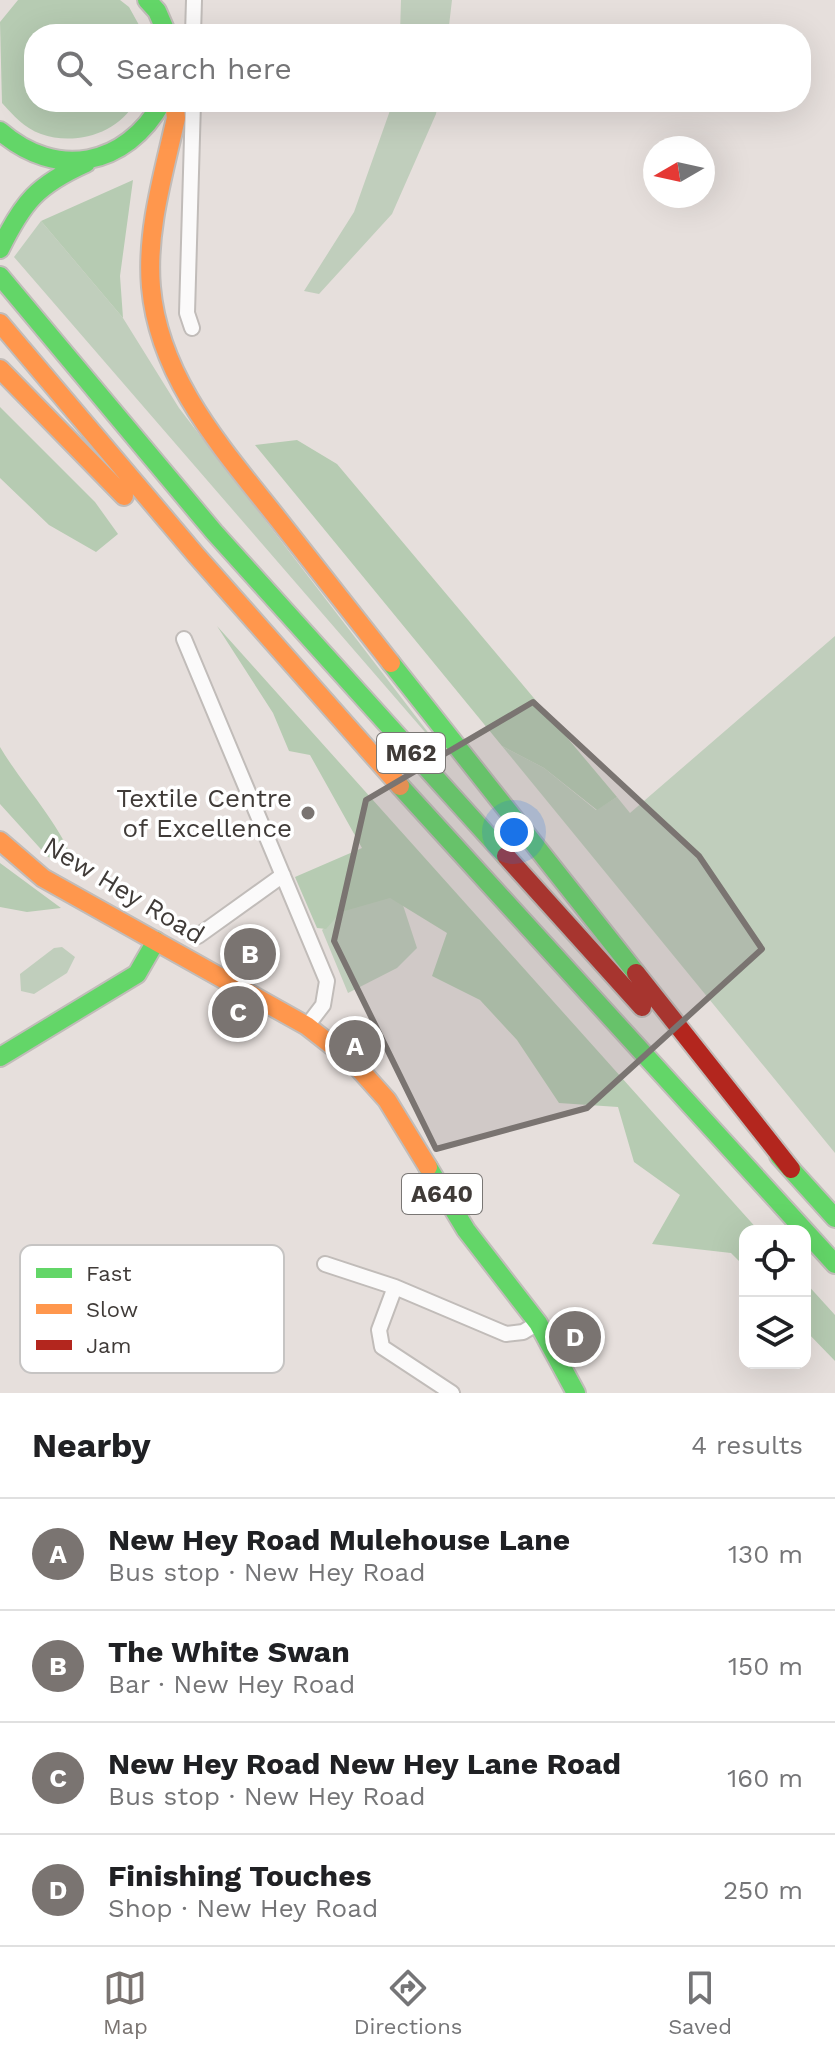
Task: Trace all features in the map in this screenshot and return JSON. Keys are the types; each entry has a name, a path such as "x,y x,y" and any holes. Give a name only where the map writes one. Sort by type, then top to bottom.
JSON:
{"main road":[{"path":"154,4 163,24"},
{"path":"0,249 26,200 45,180 120,150 141,134 155,112"},
{"path":"175,112 151,241 148,275 155,324 173,375 214,438 791,1169"},
{"path":"0,131 30,153 56,161 94,160"},
{"name":"M62","path":"0,276 224,543 835,1218"},
{"name":"M62","path":"0,323 297,673 430,824 799,1225"},
{"path":"0,369 297,673"},
{"name":"New Hey Road","path":"0,841 43,878 307,1026 353,1062 387,1100 466,1230 538,1323 576,1393"},
{"path":"0,1057 137,974 156,941"},
{"name":"M62","path":"811,1238 835,1264"}],"street":[{"path":"193,24 194,0"},
{"path":"192,328 187,313 193,112"},
{"path":"184,639 327,981 323,1005 307,1026"},
{"path":"198,936 283,875"},
{"path":"325,1264 395,1287 506,1334 523,1332 538,1323"},
{"path":"395,1287 379,1330 382,1347 452,1393"}],"highlighted area":[{"path":"533,702 699,856 762,949 587,1108 436,1149 334,941 366,800"}],"green space":[{"path":"18,0 120,0 129,7 138,24 24,24 24,112 128,112 106,129 81,138 41,134 19,121 2,103 0,22"},
{"path":"401,0 452,0 449,24 400,24"},
{"path":"389,112 436,112 392,214 319,294 304,291 354,212"},
{"path":"133,180 120,276 123,318 41,221"},
{"path":"41,221 123,318 179,408 450,761 14,257"},
{"path":"0,407 95,502 118,534 96,552 49,525 0,478"},
{"path":"297,440 337,464 617,797 597,810 544,768 502,746 255,445"},
{"path":"217,626 754,1225 739,1225 739,1261 731,1253 652,1244 680,1195 634,1162 618,1107 559,1103 517,1040 480,1000 432,976 447,933 390,898 341,912 326,929 317,928 295,877 362,848 310,755 289,751 273,713"},
{"path":"835,636 835,1153 502,746 544,768 596,810 617,797 630,813"},
{"path":"0,747 61,835 75,866 48,857 0,804"},
{"path":"0,863 61,908 27,912 0,907"},
{"path":"400,896 417,948 397,968 348,993 322,930 353,900"},
{"path":"62,947 75,957 67,973 34,994 21,991 20,974 54,948"},
{"path":"811,1289 835,1315 835,1361 811,1336"}],"traffic: fast":[{"path":"147,0 163,24"},
{"path":"0,131 44,156 66,160 88,159 110,153 129,141 155,112"},
{"path":"0,249 16,219 33,197 55,179 86,163"},
{"path":"0,276 214,532 506,856"},
{"path":"391,663 636,973"},
{"path":"400,786 800,1225"},
{"path":"0,1057 137,974 156,941"},
{"path":"779,1156 835,1218"},
{"path":"428,1167 466,1230 538,1323 576,1393"},
{"path":"811,1238 835,1264"}],"traffic: slow":[{"path":"175,112 157,202 150,266 156,321 166,352 180,382 216,439 391,663"},
{"path":"0,323 196,555 400,786"},
{"path":"0,369 124,496"},
{"path":"0,841 43,878 307,1026 353,1062 387,1100 428,1167"}],"traffic: jam":[{"path":"506,856 642,1007"},
{"path":"636,973 791,1169"}],"place":[{"name":"Textile Centre of Excellence","path":"308,813"},
{"name":"The White Swan","path":"250,954"},
{"name":"New Hey Road New Hey Lane Road","path":"238,1012"},
{"name":"New Hey Road Mulehouse Lane","path":"355,1046"},
{"name":"Finishing Touches","path":"575,1337"}]}
